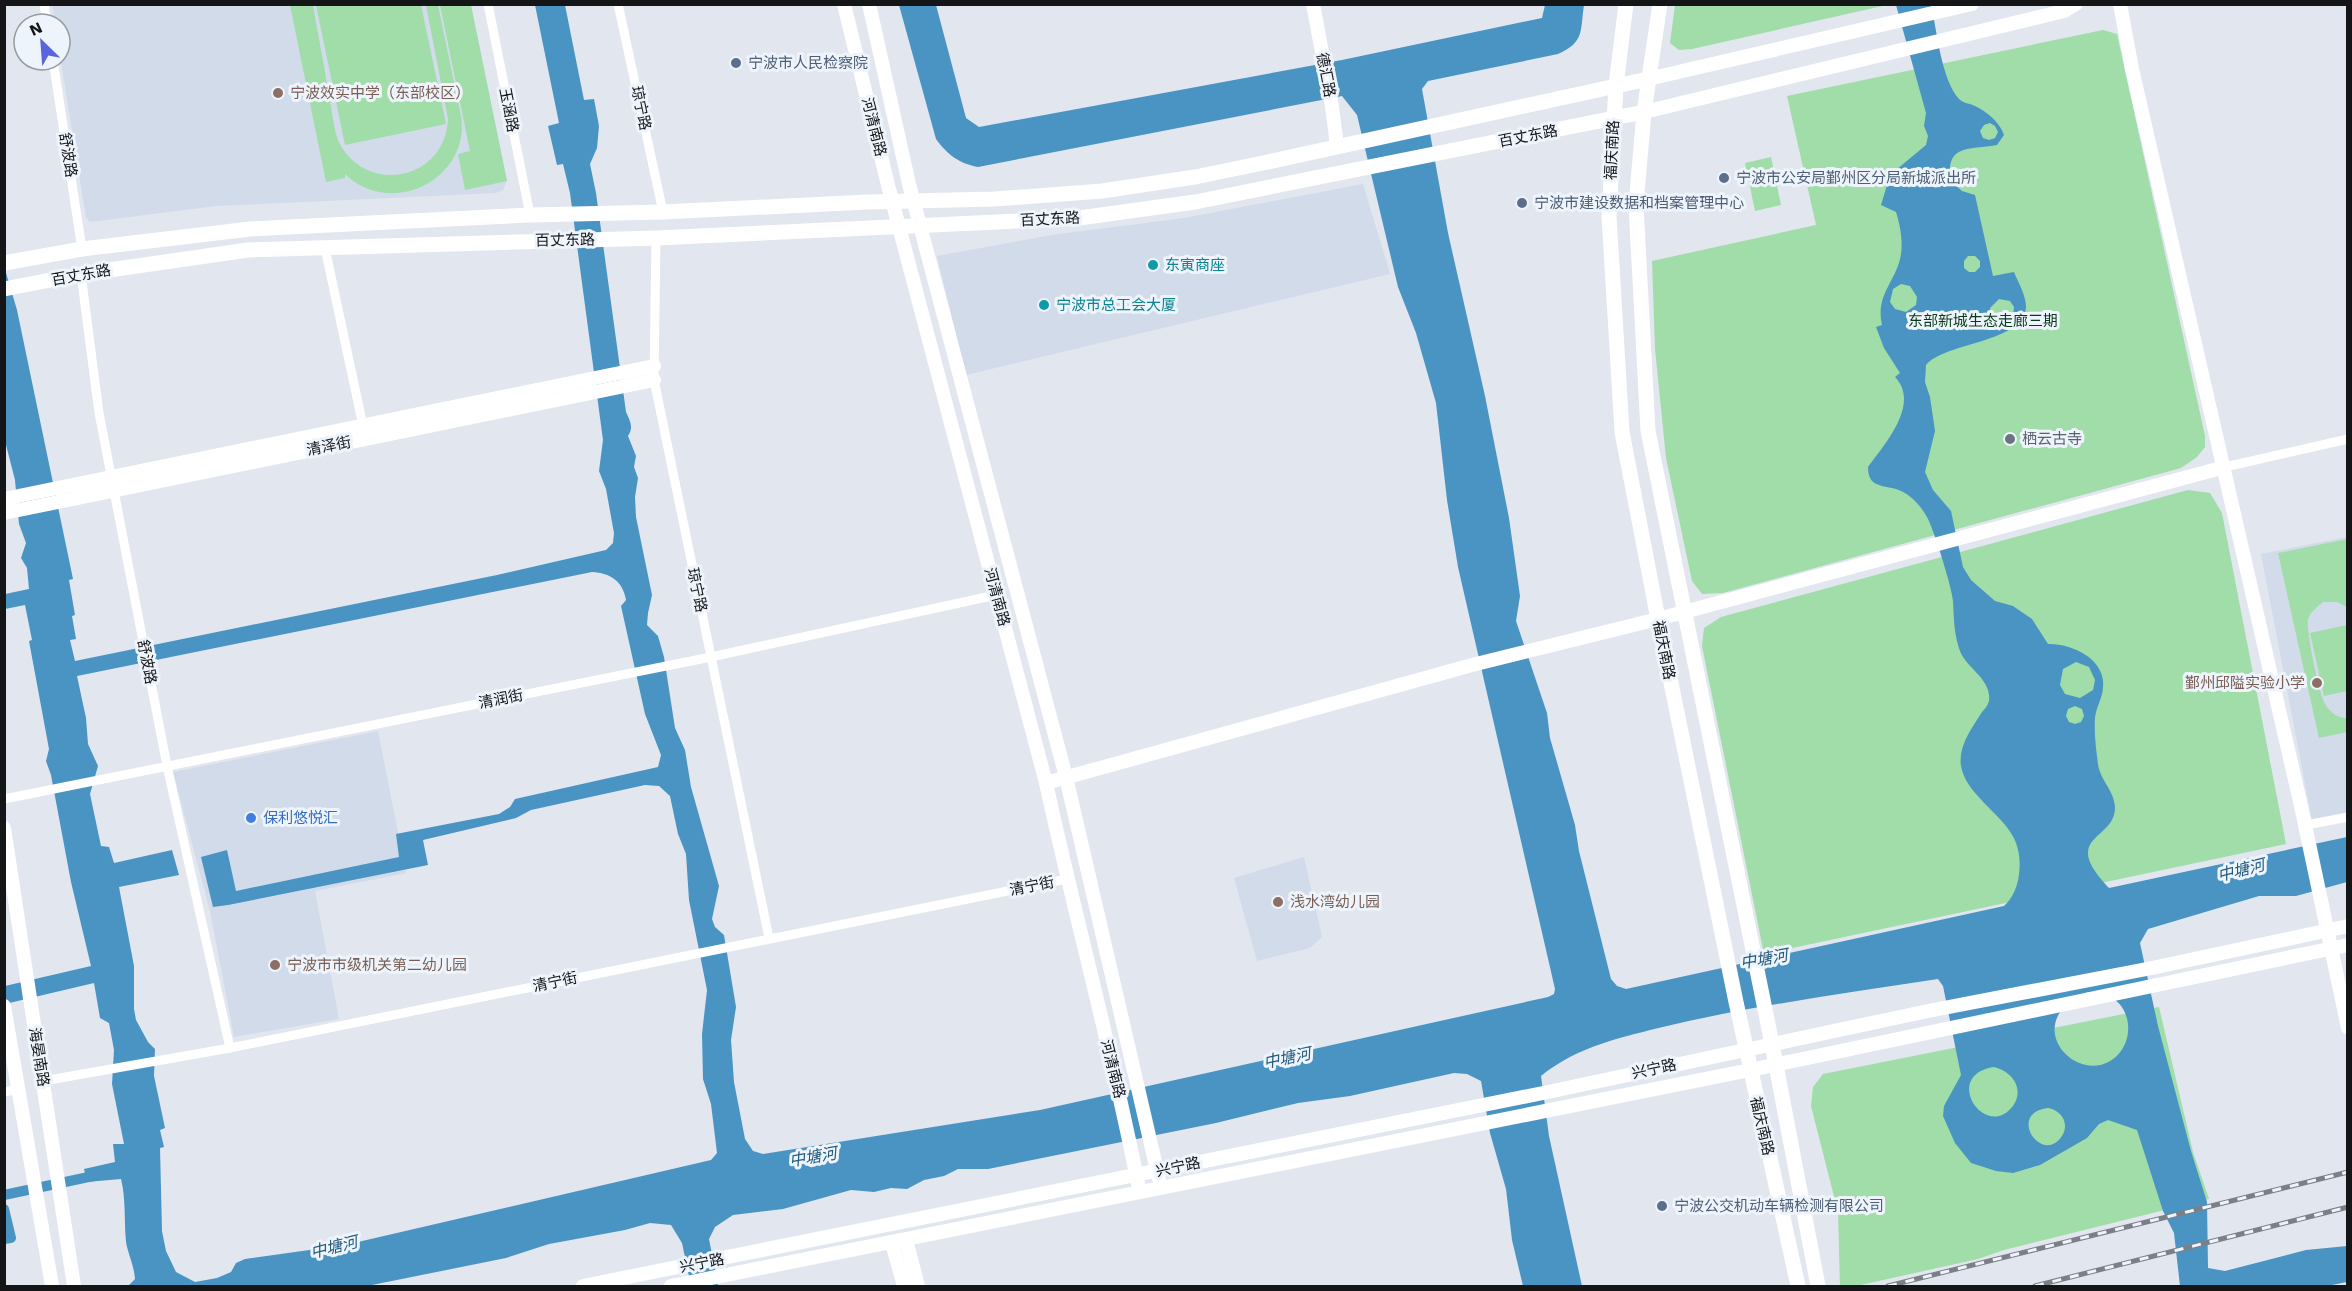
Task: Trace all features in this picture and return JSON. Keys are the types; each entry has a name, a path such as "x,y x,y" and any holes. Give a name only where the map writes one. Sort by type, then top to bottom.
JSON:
{"main road":[{"name":"河清南路","path":"844,4 899,227 1046,783 1066,879 1119,1092 1140,1192"},
{"name":"河清南路","path":"869,4 920,226 1066,777 1158,1170"},
{"name":"德汇路","path":"1313,4 1337,146"},
{"name":"福庆南路","path":"1626,4 1616,86 1609,216 1623,432 1727,960 1798,1287"},
{"name":"福庆南路","path":"1660,4 1644,112 1636,204 1648,431 1763,998 1818,1287"},
{"name":"百丈东路","path":"4,263 82,249 250,229 530,215 1007,198 1145,185 1195,177 1648,79 1972,4"},
{"path":"2120,4 2322,898 2348,1028"},
{"name":"百丈东路","path":"4,289 81,274 248,250 656,238 1078,218 1136,211 1195,202 1644,112 2070,8"},
{"name":"清泽街","path":"4,513 113,483 363,426 654,373"},
{"name":"清泽街","path":"4,499 113,483 654,373"},
{"path":"1046,783 1472,665 1658,619 2225,467"},
{"name":"海晏南路","path":"4,828 75,1287"},
{"name":"兴宁路","path":"583,1287 1548,1092 1928,1011 2152,968 2348,926"},
{"path":"673,1286 1750,1070 2348,945"},
{"name":"海晏南路","path":"4,1006 52,1287"},
{"path":"1158,1170 1161,1188"},
{"path":"899,1242 904,1287"},
{"path":"899,1242 918,1287"}],"street":[{"name":"玉涵路","path":"488,4 530,215"},
{"name":"琼宁路","path":"618,4 663,212"},
{"name":"舒波路","path":"55,72 82,249"},
{"name":"琼宁路","path":"656,238 654,373 769,938"},
{"path":"326,248 363,426"},
{"name":"舒波路","path":"81,274 99,413 167,766 231,1048"},
{"path":"2225,467 2348,439"},
{"name":"清润街","path":"4,799 711,657 996,595"},
{"path":"2306,827 2348,817"},
{"name":"清宁街","path":"43,1081 231,1048 1066,879"},
{"path":"4,1092 20,1089"}],"shaded area":[{"name":"宁波效实中学（东部校区）","path":"52,5 471,5 507,181 503,190 496,193 216,206 90,222 86,218 63,72 72,72 72,12 53,12"},
{"path":"1363,184 1390,274 966,375 937,256 1052,235 1184,218"},
{"name":"鄞州邱隘实验小学","path":"2347,537 2347,813 2312,820 2261,554"},
{"path":"378,731 406,873 315,891 339,1019 234,1037 210,911 173,772"},
{"name":"浅水湾幼儿园","path":"1304,857 1322,937 1310,948 1257,961 1234,878"}],"green space":[{"path":"1675,4 1887,5 1679,50 1670,43"},
{"path":"290,5 313,5 335,129 344,151 352,160 372,172 396,175 407,173 425,164 436,154 446,134 448,119 426,5 438,5 461,116 461,138 454,158 441,174 424,186 405,192 384,193 364,187 345,174 345,178 326,182"},
{"path":"316,5 421,5 446,124 345,145"},
{"path":"440,5 471,5 507,181 465,190 458,154 470,151"},
{"name":"东部新城生态走廊三期","path":"2103,30 2117,34 2205,436 2205,447 2197,457 2181,468 1723,593 1702,594 1692,581 1666,458 1655,349 1652,261 1816,225 1787,96"},
{"path":"1771,157 1781,205 1755,211 1745,163"},
{"path":"2188,490 2210,493 2222,513 2286,844 1764,954 1702,646 1704,628 1721,617"},
{"path":"2347,539 2347,607 2337,602 2323,602 2312,612 2308,620 2316,676 2322,698 2337,716 2347,718 2347,732 2319,738 2278,553"},
{"path":"2347,625 2347,691 2324,696 2310,633"},
{"path":"2159,1007 2193,1152 2209,1199 2004,1250 1978,1259 1856,1286 1840,1286 1838,1212 1811,1106 1813,1087 1823,1074"}],"water":[{"name":"中塘河","path":"535,5 565,5 584,100 594,99 599,126 597,148 590,164 626,412 631,424 628,436 636,456 634,467 638,478 635,497 636,517 652,595 647,625 658,636 664,657 675,728 685,750 691,787 719,886 712,919 715,927 724,935 736,1007 731,1040 734,1082 745,1139 753,1151 763,1154 1040,1110 1548,997 1554,994 1555,989 1458,567 1447,500 1436,403 1416,333 1398,287 1357,115 1342,96 978,167 954,157 936,139 899,5 936,5 966,118 979,127 1342,60 1542,18 1545,5 1584,5 1580,35 1567,50 1558,54 1428,81 1422,89 1448,233 1485,396 1509,518 1520,596 1516,621 1547,713 1550,738 1575,825 1579,851 1611,979 1617,986 1626,989 2004,906 2016,887 2020,860 2014,838 1971,788 1961,766 1964,744 1988,704 1989,693 1983,680 1967,663 1960,651 1955,633 1952,595 1931,526 1919,505 1906,494 1873,482 1868,467 1897,424 1904,399 1902,388 1895,377 1900,373 1884,348 1876,327 1882,325 1881,305 1899,264 1902,249 1896,212 1881,205 1890,175 1926,145 1928,136 1924,126 1926,113 1896,5 1931,5 1940,54 1953,90 1961,101 1989,115 2000,126 2004,135 1997,145 1970,149 1956,154 1950,169 1951,181 1962,191 1975,195 1993,276 2014,272 2026,307 2022,319 2012,328 1949,351 1926,365 1925,382 1930,397 1935,431 1925,472 1933,490 1951,511 1963,567 1971,580 1995,601 2013,606 2032,619 2048,644 2067,646 2076,650 2093,661 2099,668 2103,687 2095,718 2097,753 2099,770 2112,795 2115,807 2113,818 2107,827 2093,840 2089,848 2089,858 2095,871 2109,888 2347,837 2347,882 2296,896 2259,896 2148,929 2140,943 2158,1026 2207,1202 2208,1268 2225,1271 2306,1250 2347,1246 2347,1282 2327,1286 2180,1286 2174,1233 2163,1211 2137,1130 2108,1120 2099,1124 2087,1138 2040,1165 2013,1173 1996,1171 1971,1163 1955,1143 1943,1116 1944,1106 1961,1075 1943,986 1938,979 1768,1006 1650,1030 1585,1050 1541,1076 1549,1136 1582,1286 1523,1286 1512,1240 1506,1189 1490,1133 1481,1081 1467,1074 1454,1073 1350,1096 1298,1103 1216,1123 988,1169 958,1169 944,1176 924,1180 907,1189 891,1188 874,1192 851,1190 783,1209 733,1215 715,1227 709,1239 718,1286 691,1286 682,1243 671,1225 650,1223 549,1244 506,1258 367,1286 128,1286 135,1279 126,1242 121,1179 87,1182 84,1169 115,1162 113,1144 124,1144 112,1084 114,1050 109,1023 100,1018 94,983 5,1004 5,986 91,966 71,882 51,775 46,761 49,749 29,641 32,640 25,605 5,609 5,594 29,589 27,568 21,558 26,543 19,524 15,480 5,441 4,266 17,310 73,579 69,580 75,615 72,616 76,639 70,640 75,661 497,575 606,550 613,543 614,533 606,489 599,471 603,440 570,193 563,164 557,165 548,126 559,123","holes":["1990,123 1998,132 1995,138 1989,140 1983,138 1980,131 1984,125","1968,256 1975,256 1980,261 1980,267 1975,272 1969,272 1964,268 1964,261","1901,284 1910,286 1917,297 1916,305 1906,312 1895,309 1890,302 1893,289","1999,299 2010,301 2014,307 2013,316 2007,322 1998,322 1991,317 1990,308","1977,312 1982,317 1982,324 1978,328 1972,329 1967,325 1965,319 1969,313","592,572 615,579 622,588 626,600 621,606 645,714 661,755 658,767 515,799 510,807 499,814 396,834 399,857 236,891 227,850 201,857 213,907 228,905 428,865 423,840 516,818 531,810 645,785 659,786 670,796 678,834 686,854 689,900 707,990 702,1034 703,1079 711,1104 717,1153 711,1160 345,1245 245,1259 236,1263 231,1272 217,1278 195,1282 176,1272 166,1251 162,1231 160,1148 164,1147 160,1130 165,1128 154,1076 155,1049 148,1042 136,1020 134,966 119,887 179,875 172,850 114,863 109,847 101,846 90,794 98,766 88,744 86,718 77,676","2076,662 2089,667 2095,680 2093,690 2080,698 2065,694 2060,685 2063,669","2075,706 2082,709 2084,716 2081,722 2075,724 2069,722 2066,716 2068,709","2090,992 2112,998 2123,1008 2128,1022 2125,1045 2109,1062 2095,1066 2081,1064 2068,1056 2059,1046 2055,1033 2057,1019 2066,1005 2080,995","1994,1067 2000,1069 2015,1082 2018,1093 2016,1100 2013,1106 2002,1115 1991,1116 1981,1112 1973,1103 1969,1092 1971,1082 1978,1072","2048,1108 2057,1111 2065,1122 2062,1136 2054,1144 2045,1145 2038,1142 2029,1127 2030,1119 2036,1112"]}],"waterway":[{"path":"4,1195 98,1175"},
{"path":"4,1209 11,1238 4,1239"}],"railway":[{"path":"1888,1286 2348,1172"},
{"path":"2035,1286 2348,1207"}],"place":[{"name":"宁波市人民检察院","path":"736,63"},
{"name":"宁波效实中学（东部校区）","path":"278,93"},
{"name":"宁波市公安局鄞州区分局新城派出所","path":"1724,178"},
{"name":"宁波市建设数据和档案管理中心","path":"1522,203"},
{"name":"东寅商座","path":"1153,265"},
{"name":"宁波市总工会大厦","path":"1044,305"},
{"name":"栖云古寺","path":"2010,439"},
{"name":"鄞州邱隘实验小学","path":"2317,683"},
{"name":"保利悠悦汇","path":"251,818"},
{"name":"浅水湾幼儿园","path":"1278,902"},
{"name":"宁波市市级机关第二幼儿园","path":"275,965"},
{"name":"宁波公交机动车辆检测有限公司","path":"1662,1206"}]}
